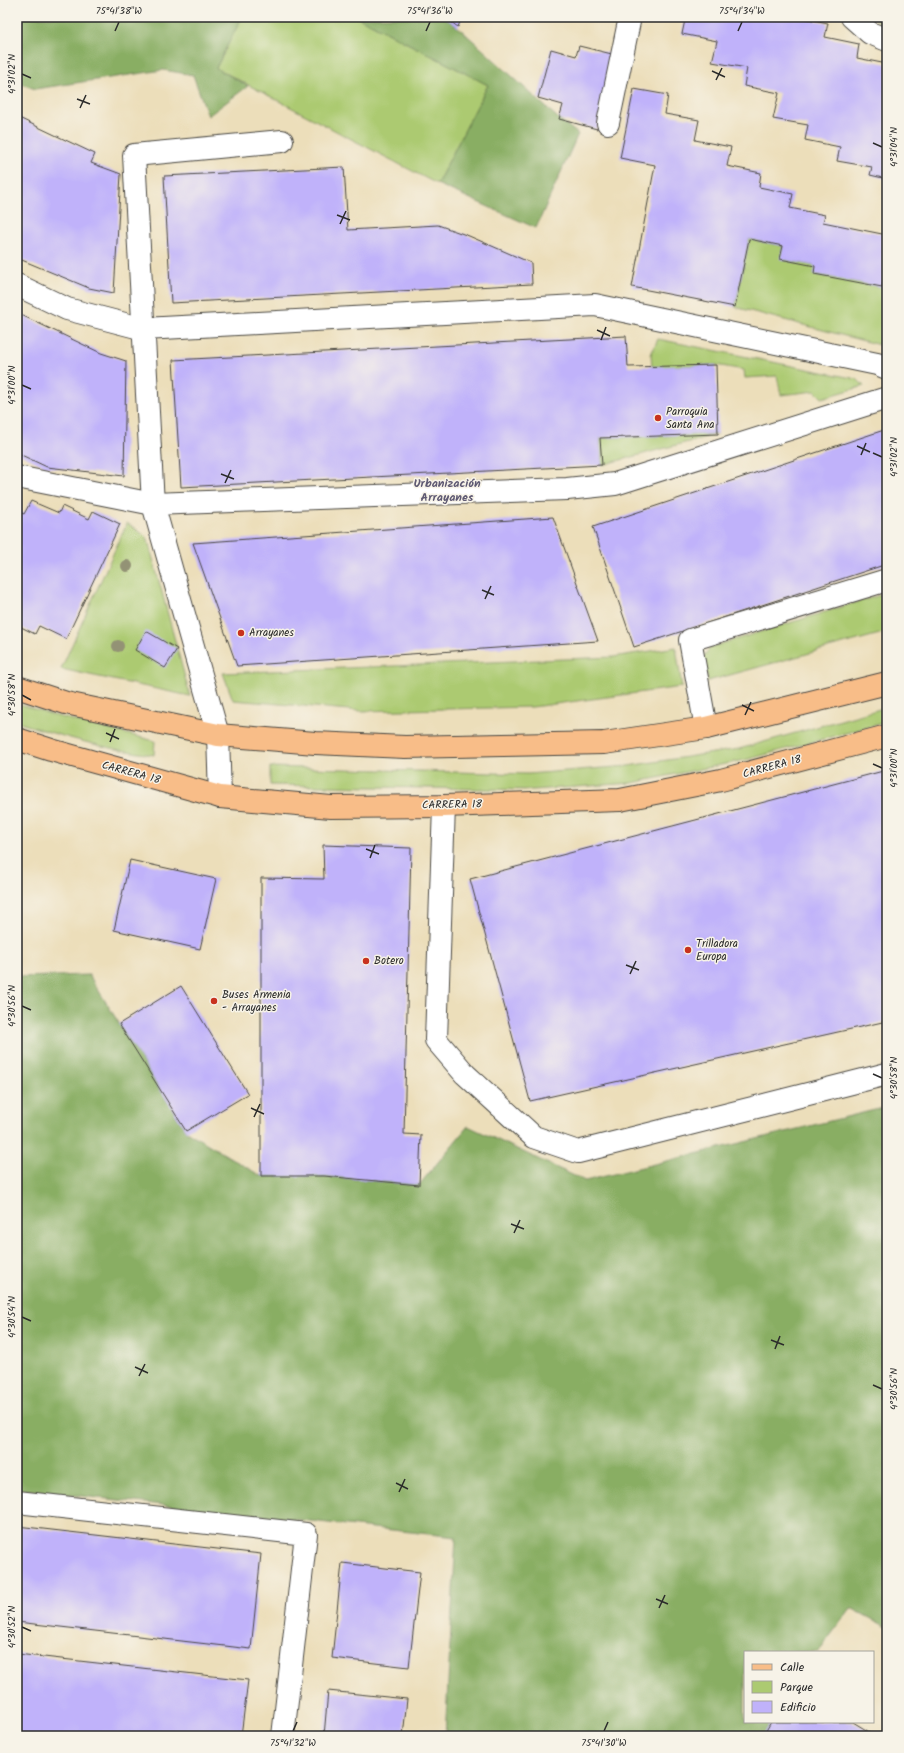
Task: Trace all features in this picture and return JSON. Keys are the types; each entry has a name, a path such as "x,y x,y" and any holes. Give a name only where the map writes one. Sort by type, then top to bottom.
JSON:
{"main road":[{"path":"17,687 66,703 218,735 315,743 405,747 604,743 706,728 887,683"},
{"name":"CARRERA 18","path":"17,739 51,750 220,797 331,807 444,806 620,800 721,780 887,736"}],"street":[{"path":"852,17 870,33 887,40"},
{"path":"608,123 628,26"},
{"path":"220,797 218,735 153,504 134,155 282,141"},
{"path":"17,285 67,309 144,329 595,305 877,364 887,368"},
{"path":"17,477 153,504 567,490 615,484 887,398"},
{"path":"706,728 690,640 887,580"},
{"path":"444,806 436,1040 465,1074 534,1137 578,1152 887,1074"},
{"path":"17,1502 306,1534 283,1736"}],"green space":[{"path":"17,17 242,17 216,68 248,86 208,116 193,75 163,70 35,89 17,82"},
{"path":"242,17 357,17 488,85 437,184 216,68"},
{"path":"357,17 444,17 458,27 559,119 578,134 536,228 437,184 488,85"},
{"path":"872,17 887,17 887,28"},
{"path":"749,239 783,246 781,259 815,266 814,274 882,287 887,263 887,347 735,307"},
{"path":"658,339 857,379 864,386 822,398 815,391 781,395 777,376 745,378 744,370 716,365 652,367 651,354"},
{"path":"718,434 602,465 600,438"},
{"path":"127,523 147,537 190,696 61,669"},
{"path":"887,593 887,632 708,681 703,657 711,647"},
{"path":"676,647 682,687 532,707 361,711 233,700 223,673 613,657"},
{"path":"17,703 53,715 155,741 154,755 102,746 17,722"},
{"path":"887,707 887,722 745,760 632,783 533,790 270,785 270,767 528,774 628,766 739,749"},
{"path":"89,975 186,1131 261,1176 324,1176 419,1185 468,1126 585,1181 887,1107 887,1627 851,1608 819,1651 744,1651 744,1723 770,1723 763,1736 445,1736 456,1537 17,1489 17,977"}],"building":[{"path":"444,17 462,17 458,27"},
{"path":"676,17 798,17 828,23 825,37 859,44 857,58 887,64 887,179 870,175 872,167 837,161 840,147 805,140 808,125 773,119 779,93 744,86 747,68 712,62 717,41 682,34 685,20"},
{"path":"579,46 616,55 597,129 559,119 563,105 538,98 551,49 576,56"},
{"path":"634,89 668,95 665,114 699,120 695,140 731,147 727,166 761,173 759,187 793,194 790,208 825,215 823,222 887,235 887,263 882,287 814,274 815,266 780,259 783,246 749,239 735,307 632,287 655,165 620,158"},
{"path":"17,117 95,154 91,163 121,174 114,293 89,288 17,258"},
{"path":"344,167 348,230 438,225 469,236 531,263 532,284 171,303 164,176"},
{"path":"17,313 101,353 126,361 124,476 47,467 17,453"},
{"path":"626,336 628,367 716,365 718,434 600,438 602,465 181,487 173,360"},
{"path":"887,429 887,564 634,647 593,527"},
{"path":"31,501 59,513 62,506 89,519 93,511 120,524 66,639 39,626 35,634 17,625 17,511 24,514"},
{"path":"553,517 598,641 237,666 193,543"},
{"path":"146,631 177,649 165,668 135,650"},
{"name":"Trilladora Europa","path":"887,770 887,1021 530,1101 470,879"},
{"path":"323,845 411,848 404,1134 421,1135 419,1185 324,1176 261,1176 261,878 324,879"},
{"path":"130,860 216,879 200,949 114,930"},
{"path":"181,986 248,1094 186,1131 119,1024"},
{"path":"17,1526 261,1554 251,1649 17,1622"},
{"path":"342,1563 420,1572 409,1667 332,1658"},
{"path":"17,1654 248,1680 241,1736 17,1736"},
{"path":"328,1691 407,1699 403,1736 324,1736"},
{"path":"770,1723 855,1723 876,1736 763,1736"}],"place":[{"name":"Parroquia Santa Ana","path":"658,418"},
{"name":"Arrayanes","path":"241,633"},
{"name":"Trilladora Europa","path":"688,950"},
{"name":"Botero","path":"366,961"},
{"name":"Buses Armenia - Arrayanes","path":"214,1001"}],"district":[{"name":"Urbanización Arrayanes","path":"447,490"}]}
